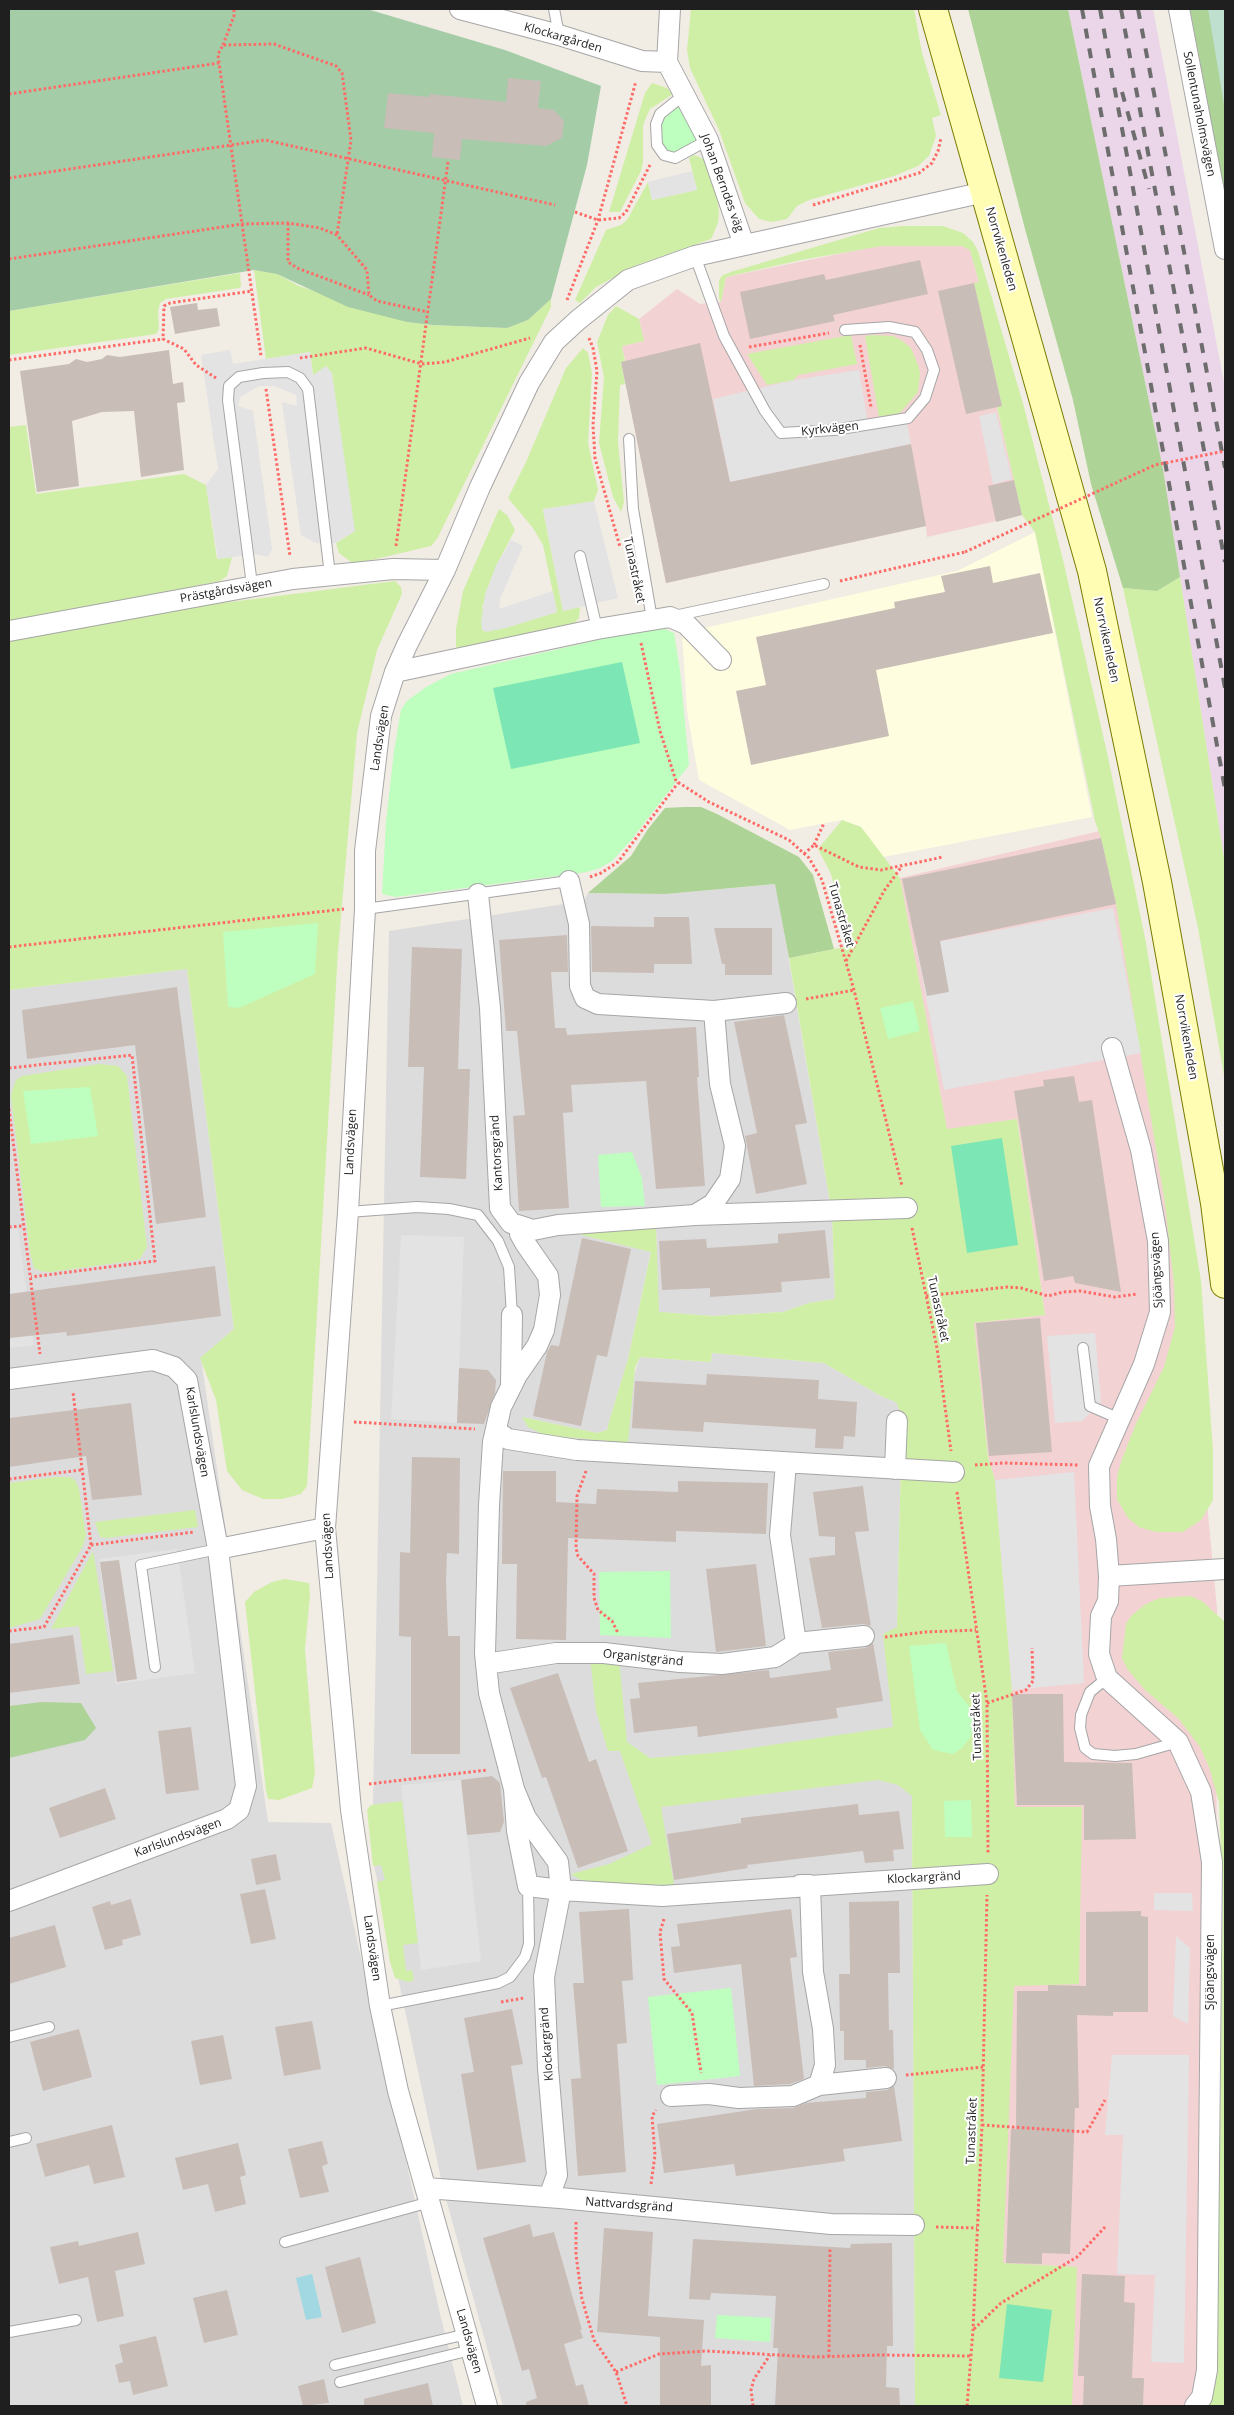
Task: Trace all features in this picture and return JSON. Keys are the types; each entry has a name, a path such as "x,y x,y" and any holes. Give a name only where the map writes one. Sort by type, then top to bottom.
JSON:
{"main road":[{"name":"Norrvikenleden","path":"933,9 1092,571 1158,882 1215,1203 1225,1284"}],"street":[{"name":"Klockargården","path":"460,9 559,35 642,61 668,62"},
{"path":"668,62 670,9"},
{"name":"Sollentunaholmsvägen","path":"1179,9 1225,249"},
{"name":"Johan Berndes väg","path":"668,62 708,140 744,245"},
{"path":"445,570 480,487 529,384 554,342 628,280 695,256 985,192"},
{"name":"Prästgårdsvägen","path":"9,631 293,579 393,569 445,570"},
{"name":"Landsvägen","path":"445,570 395,672 380,725 365,851 365,909 348,1212 325,1528 351,1810 380,2006 398,2090 487,2406"},
{"path":"395,672 653,619 686,624 721,660"},
{"path":"569,881 579,924 580,986 586,998 598,1004 714,1011 786,1003"},
{"name":"Kantorsgränd","path":"478,894 490,1008 500,1208 511,1223 516,1244"},
{"path":"695,1215 713,1204 730,1179 735,1146 720,1084 714,1011"},
{"name":"Sjöängsvägen","path":"1112,1048 1141,1150 1158,1241 1160,1312 1144,1364 1099,1466 1100,1506 1106,1539 1109,1576 1108,1600 1101,1616 1099,1654 1107,1678 1178,1742 1201,1792 1212,1862 1207,2370 1202,2397 1195,2406"},
{"path":"561,1890 558,1862 526,1818 514,1789 489,1693 486,1664 489,1506 496,1431 501,1407 544,1330 550,1294 548,1276 516,1244 533,1230 558,1225 695,1215 907,1208"},
{"path":"511,1387 512,1315"},
{"name":"Karlslundsvägen","path":"9,1379 153,1360 174,1367 187,1380 216,1540 246,1786 240,1810 227,1819 9,1901"},
{"path":"895,1469 897,1421"},
{"path":"496,1431 508,1439 587,1451 954,1472"},
{"path":"786,1463 780,1535 796,1643"},
{"path":"216,1540 325,1528"},
{"path":"1109,1576 1225,1569"},
{"name":"Organistgränd","path":"486,1664 556,1654 604,1653 680,1662 722,1664 775,1657 796,1643 864,1636"},
{"path":"514,1789 517,1831 528,1886"},
{"name":"Klockargränd","path":"528,1886 561,1890 662,1896 800,1885 988,1874"},
{"path":"800,1885 810,1885 813,1972 823,2029 825,2065 819,2086"},
{"name":"Klockargränd","path":"549,2197 557,2175 548,2068 544,1977 561,1890"},
{"path":"671,2096 703,2095 739,2098 793,2096 819,2086 886,2078"},
{"name":"Nattvardsgränd","path":"428,2195 549,2197 831,2224 914,2225"}],"lane":[{"path":"554,9 559,35"},
{"path":"685,94 666,107 660,114 656,124 657,145 664,155 675,158 708,140"},
{"name":"Kyrkvägen","path":"695,256 724,336 734,350 765,411 781,432 834,430 908,418 925,398 934,370 927,350 914,332 889,327 844,330"},
{"path":"252,585 228,400 230,386 239,377 262,369 288,372 300,378 308,389 330,575"},
{"path":"628,439 633,510 653,619 824,584"},
{"path":"580,556 598,629"},
{"path":"365,909 569,881"},
{"path":"348,1212 417,1207 449,1209 478,1215 498,1241 516,1244 509,1267 512,1315"},
{"path":"1083,1348 1090,1406 1120,1419"},
{"path":"155,1667 141,1566 216,1540"},
{"path":"1107,1678 1090,1692 1081,1715 1080,1728 1085,1748 1092,1754 1115,1756 1136,1754 1178,1742"},
{"path":"380,2006 498,1984 510,1977 525,1957 529,1944 528,1886"},
{"path":"9,2037 49,2027"},
{"path":"9,2142 26,2138"},
{"path":"285,2242 428,2195"},
{"path":"9,2332 76,2320"},
{"path":"335,2365 469,2342"},
{"path":"340,2382 469,2342"}],"path":[{"path":"234,9 234,16 218,54 229,146 293,579"},
{"path":"223,45 274,44 336,66 342,73 351,140 350,159 336,235"},
{"path":"598,220 642,61"},
{"path":"9,94 219,63"},
{"path":"790,234 800,209 919,173 932,163 938,151 942,136 940,122 963,117"},
{"path":"9,178 265,140 555,205"},
{"path":"575,212 598,220 618,218 626,212 654,159 664,155"},
{"path":"393,569 448,162"},
{"name":"Tunastråket","path":"598,220 566,298 594,348 597,370 593,425 595,458 620,549"},
{"path":"288,222 288,262 297,268 370,295 377,300 395,306 428,312"},
{"path":"9,259 242,224 288,222 320,228 336,235 368,270 370,295"},
{"path":"163,339 162,310 167,304 252,292"},
{"path":"857,329 874,423"},
{"path":"734,350 844,330"},
{"path":"262,369 366,348 422,364 445,362 500,345 532,338"},
{"path":"9,360 163,339 184,349 196,365 230,386"},
{"path":"824,584 965,552 1156,465 1225,451"},
{"name":"Tunastråket","path":"653,619 660,731 678,783 709,802 789,840 810,858 822,880 854,990 907,1208 937,1348 987,1703 988,1874 982,2125 973,2330 967,2406"},
{"path":"569,881 601,874 618,862 678,783"},
{"path":"804,854 814,845 824,822"},
{"path":"814,845 859,867 881,870 943,857"},
{"path":"846,961 884,891 902,866"},
{"path":"9,947 330,909 365,909"},
{"path":"786,1003 854,990"},
{"path":"9,1068 132,1055 156,1261 31,1277"},
{"path":"9,1109 22,1226 31,1277 43,1374"},
{"path":"9,1227 22,1226"},
{"path":"926,1296 1007,1287 1021,1288 1048,1296 1063,1292 1080,1291 1116,1297 1136,1295 1160,1288"},
{"path":"9,1632 44,1627 90,1545 71,1371"},
{"path":"332,1421 459,1429"},
{"path":"587,1451 586,1473 578,1496 576,1548 578,1556 594,1574 594,1598 598,1610 612,1621 622,1639"},
{"path":"954,1472 970,1464 1099,1466"},
{"path":"9,1479 81,1470"},
{"path":"90,1545 216,1540"},
{"path":"864,1636 882,1638 924,1632 976,1630"},
{"path":"987,1703 1026,1690 1034,1682 1032,1648"},
{"path":"394,1781 464,1773"},
{"path":"662,1896 665,1918 660,1932 664,1979 692,2013 703,2095"},
{"path":"886,2078 983,2067"},
{"path":"650,2187 655,2155 652,2116 657,2108 671,2096"},
{"path":"982,2125 1087,2132 1105,2100"},
{"path":"579,2201 576,2255 582,2299 594,2340 616,2372 627,2406"},
{"path":"829,2357 831,2224"},
{"path":"914,2225 978,2228"},
{"path":"973,2330 1001,2304 1076,2257 1106,2226"},
{"path":"616,2372 659,2354 706,2351 829,2357 880,2355 970,2356"},
{"path":"753,2406 751,2390 754,2379 770,2355"}],"shaded area":[{"path":"1068,9 1153,9 1225,388 1225,865 1163,469"},
{"path":"692,171 697,190 652,200 648,182"},
{"path":"882,245 962,246 970,250 979,282 975,284 1002,406 997,408 1022,515 927,537 926,526 666,583 621,361 625,360 622,346 644,341 639,319 677,289 700,304 721,302 726,277"},
{"path":"230,350 233,364 310,352 313,375 326,366 332,373 355,531 336,543 316,543 301,535 282,402 297,406 296,395 274,386 259,386 240,397 238,406 253,411 272,549 268,557 255,554 218,559 206,485 218,469 201,355"},
{"path":"859,370 869,429 907,423 911,444 730,482 713,399 794,380"},
{"path":"996,412 1012,479 993,484 979,416"},
{"path":"594,501 618,598 563,611 543,509"},
{"path":"1035,532 1092,817 883,857 861,827 842,820 790,830 699,780 687,711 682,633 957,571"},
{"path":"511,540 523,546 500,599 499,609 553,591 557,612 506,628 486,632 482,630 481,623 485,594 496,566"},
{"path":"1108,829 1188,1303 1217,1609 1215,2406 984,2406 1012,1690 995,1480 988,1457 974,1323 1045,1315 1017,1119 947,1130 900,878"},
{"path":"776,884 832,1214 835,1299 809,1303 783,1312 713,1316 658,1312 656,1226 580,1234 651,1251 628,1359 607,1430 597,1433 522,1417 612,1443 640,1357 711,1362 712,1353 824,1363 881,1396 896,1402 902,1415 897,1627 912,1797 915,2406 503,2406 443,2188 372,1856 389,931 584,901 588,893 666,894"},
{"path":"1113,908 1141,1053 944,1090 916,946"},
{"path":"187,969 234,1329 201,1358 268,1822 331,1823 441,2318 463,2406 9,2406 9,990"},
{"path":"18,1229 34,1345 9,1348 9,1230"},
{"path":"401,1235 464,1237 457,1423 391,1419"},
{"path":"1095,1333 1101,1402 1082,1421 1055,1423 1047,1336"},
{"path":"1074,1472 1084,1683 1012,1690 995,1480"},
{"path":"177,1549 195,1673 116,1684 99,1559"},
{"path":"461,1780 481,1961 421,1970 401,1785"},
{"path":"1154,1893 1192,1893 1193,1911 1154,1910"},
{"path":"1176,1936 1190,1948 1188,2024 1173,2016"},
{"path":"1112,2055 1189,2055 1184,2363 1151,2362 1155,2275 1117,2274 1123,2135 1105,2135"}],"green space":[{"path":"9,9 367,9 505,50 601,86 587,165 551,299 528,320 507,328 433,325 407,322 348,307 277,274 254,270 9,311"},
{"path":"691,9 914,9 922,53 941,115 932,118 936,136 929,156 918,166 894,176 809,200 797,206 787,219 772,222 759,219 745,203 719,130 690,68 687,50"},
{"path":"968,9 1068,9 1163,469 1180,577 1157,591 1123,588 1091,484 1073,400 1025,229"},
{"path":"1190,9 1225,9 1225,196"},
{"path":"1208,9 1225,9 1225,111"},
{"path":"652,83 667,88 673,94 650,109 643,126 643,163 641,171 620,212 609,212 645,93"},
{"path":"683,97 704,140 676,155 665,154 659,145 662,114"},
{"path":"694,155 704,159 716,189 719,212 718,223 711,239 637,265 596,287 580,303 575,300 606,230 621,225 627,220 648,182 652,200 697,190 689,158"},
{"path":"943,226 963,233 973,242 978,251 1024,407 1063,560 1108,757 1146,943 1201,1281 1213,1451 1213,1500 1201,1520 1183,1532 1155,1532 1139,1527 1128,1518 1117,1499 1117,1477 1122,1459 1135,1426 1164,1367 1175,1327 1174,1285 1165,1204 1116,904 1101,838 1095,821 1035,532 1022,515 997,407 1002,406 974,283 979,282 970,250 962,246 882,246 801,260 726,277 721,302 719,299 719,280 723,275 879,228"},
{"path":"254,270 277,274 299,286 407,322 433,325 507,328 528,320 551,299 551,307 437,539 431,546 363,562 351,562 339,553 336,543 355,531 313,375 310,352 266,359"},
{"path":"240,273 241,286 239,288 166,299 160,303 158,312 159,329 156,334 9,355 9,311"},
{"path":"616,306 639,319 644,341 622,346 625,361 621,362 625,384 620,385 618,442 624,502 621,512 613,497 599,443 604,377 597,342 608,315"},
{"path":"851,335 857,364 798,375 794,380 767,385 747,354"},
{"path":"865,336 893,336 901,340 911,348 918,365 920,373 918,392 900,413 879,417"},
{"path":"583,348 588,353 592,373 588,443 598,490 594,501 543,510 563,611 580,607 579,618 575,623 556,630 461,650 456,647 456,629 463,591 499,509 507,515 515,530 496,566 482,608 505,628 557,612 543,545 533,528 508,498 526,462 566,368"},
{"path":"26,425 36,494 184,474 206,485 217,559 232,557 227,576 220,581 9,623 9,427"},
{"path":"1180,577 1225,865 1225,1081 1198,928 1123,588 1157,591"},
{"path":"395,581 401,587 402,594 377,650 357,733 338,951 307,1486 301,1494 282,1499 263,1499 242,1490 227,1471 216,1400 200,1358 234,1329 187,969 9,990 9,641 160,611"},
{"path":"661,627 674,633 680,670 689,765 632,839 612,861 600,868 587,872 396,897 382,894 386,822 394,751 401,710 407,701 426,687 451,674"},
{"path":"622,662 640,743 511,769 493,688"},
{"path":"701,807 799,857 813,875 834,949 789,958 775,884 666,894 588,893 631,856 648,829 665,808"},
{"path":"842,820 861,827 900,878 947,1129 1017,1119 1045,1315 974,1323 988,1457 995,1480 1012,1690 1015,1807 1082,1807 1079,1984 1014,1986 1003,2263 1077,2267 1072,2406 915,2406 912,1796 898,1785 878,1780 661,1807 674,1885 600,1884 583,1881 571,1874 609,1864 652,1844 620,1751 608,1751 596,1711 590,1657 619,1660 627,1742 650,1758 724,1752 893,1727 883,1634 897,1627 902,1415 896,1402 881,1396 824,1363 712,1353 711,1362 640,1357 635,1368 628,1443 545,1435 528,1427 522,1417 597,1433 607,1430 628,1359 651,1252 578,1234 656,1226 659,1312 713,1316 783,1312 809,1303 835,1299 832,1214 789,958 850,946 831,874 818,849"},
{"path":"318,923 315,974 239,1008 228,1007 223,932"},
{"path":"913,1001 920,1031 888,1039 880,1008"},
{"path":"99,1064 118,1066 127,1076 147,1247 140,1259 51,1272 40,1271 34,1268 30,1253 11,1096 13,1088 16,1080 22,1076"},
{"path":"90,1087 98,1136 31,1144 23,1091"},
{"path":"1002,1138 1018,1245 967,1253 951,1146"},
{"path":"632,1152 642,1178 645,1206 601,1207 598,1155"},
{"path":"70,1477 75,1480 79,1489 86,1535 83,1546 40,1619 9,1628 9,1483"},
{"path":"195,1510 198,1527 106,1538 100,1537 95,1522"},
{"path":"93,1551 113,1671 86,1674 79,1626 51,1629"},
{"path":"670,1571 671,1638 600,1635 599,1572"},
{"path":"285,1579 309,1583 310,1595 305,1649 315,1773 312,1788 279,1800 268,1799 266,1790 245,1602 254,1592 272,1582"},
{"path":"1191,1596 1203,1602 1225,1622 1225,2406 1204,2406 1220,2144 1223,1898 1219,1802 1209,1767 1200,1747 1179,1719 1145,1690 1128,1670 1122,1658 1126,1624 1132,1615 1146,1604 1160,1598"},
{"path":"946,1643 957,1691 972,1710 974,1727 970,1738 962,1748 953,1754 933,1750 920,1730 909,1646"},
{"path":"42,1702 81,1703 96,1728 85,1740 9,1758 9,1706"},
{"path":"971,1800 972,1837 945,1837 944,1801"},
{"path":"402,1801 418,1943 403,1945 406,1971 412,1970 414,1980 409,1982 395,1978 390,1962 377,1882 385,1880 381,1865 373,1866 367,1810 371,1805"},
{"path":"731,1988 740,2076 657,2085 648,1997"},
{"path":"1007,2304 1052,2310 1043,2382 999,2378"},
{"path":"717,2315 771,2318 770,2342 715,2338"}],"water":[{"path":"312,2274 322,2317 306,2320 296,2278"}],"building":[{"path":"508,78 541,81 538,108 554,110 564,121 562,138 546,146 462,139 460,160 432,157 434,133 384,128 388,93 429,97 430,94 506,102"},
{"path":"920,260 928,294 833,315 835,321 750,339 740,292 824,274 826,280"},
{"path":"974,283 1002,406 966,414 938,291"},
{"path":"197,303 198,310 217,308 220,326 175,334 170,307"},
{"path":"700,343 730,482 911,444 926,526 666,583 621,362"},
{"path":"169,350 173,384 183,382 185,402 177,403 184,470 141,477 134,411 102,412 72,421 79,486 37,492 20,371 69,364 76,359 87,362 102,359 107,355 120,357"},
{"path":"1014,480 1022,515 996,522 988,486"},
{"path":"990,566 993,583 1040,573 1053,633 876,670 889,736 751,765 736,691 766,685 756,637 895,608 894,602 945,592 941,576"},
{"path":"1101,838 1116,904 940,941 949,992 927,996 902,879"},
{"path":"654,917 689,917 692,964 654,964 654,973 592,972 591,926 654,927"},
{"path":"714,928 772,928 772,975 725,975 725,964 722,964"},
{"path":"567,935 568,972 551,972 555,1028 566,1028 567,1035 696,1027 699,1077 697,1077 705,1186 656,1189 646,1081 571,1085 573,1112 563,1113 569,1208 519,1211 513,1116 525,1115 517,1031 506,1031 499,940"},
{"path":"412,947 462,949 458,1069 470,1069 466,1179 420,1177 424,1067 408,1067"},
{"path":"177,987 206,1217 156,1224 135,1045 27,1059 22,1010"},
{"path":"784,1015 807,1123 795,1125 807,1184 756,1194 745,1136 757,1133 734,1022"},
{"path":"1074,1076 1079,1102 1092,1100 1121,1292 1075,1283 1073,1276 1044,1281 1014,1091 1044,1086 1043,1080"},
{"path":"825,1230 830,1278 781,1282 782,1292 756,1294 710,1297 710,1288 662,1290 659,1241 706,1239 707,1248 754,1245 778,1243 778,1234"},
{"path":"582,1238 631,1249 607,1357 597,1355 581,1426 533,1416 547,1352 551,1345 559,1346"},
{"path":"215,1266 221,1316 67,1336 66,1332 10,1338 9,1294"},
{"path":"1040,1318 1052,1452 989,1456 976,1323"},
{"path":"459,1368 488,1370 496,1380 495,1393 484,1424 457,1423"},
{"path":"707,1374 819,1380 818,1399 857,1402 855,1437 844,1436 843,1449 815,1448 816,1429 704,1422 703,1432 632,1428 635,1381 706,1385"},
{"path":"131,1403 142,1495 92,1500 86,1456 9,1467 9,1418"},
{"path":"412,1457 460,1458 459,1554 447,1553 446,1581 448,1636 460,1636 460,1754 411,1754 411,1637 399,1636 400,1552 410,1553"},
{"path":"503,1471 556,1471 556,1502 596,1504 597,1489 678,1492 678,1481 768,1483 766,1534 676,1531 676,1542 568,1538 566,1640 516,1639 517,1564 502,1564"},
{"path":"863,1486 869,1531 855,1532 871,1626 863,1624 822,1628 809,1558 835,1555 835,1537 819,1536 813,1492"},
{"path":"119,1560 137,1679 117,1682 100,1562"},
{"path":"756,1564 766,1646 716,1652 706,1569"},
{"path":"73,1635 80,1684 9,1693 9,1644"},
{"path":"873,1643 883,1701 836,1708 838,1718 698,1737 697,1726 634,1733 630,1699 640,1698 638,1683 769,1670 770,1678 831,1670 828,1652 865,1648"},
{"path":"558,1673 589,1762 596,1759 628,1851 578,1868 546,1777 542,1778 510,1688"},
{"path":"1012,1694 1063,1694 1064,1762 1132,1763 1136,1839 1084,1840 1084,1805 1017,1805"},
{"path":"191,1727 199,1790 166,1794 158,1731"},
{"path":"492,1776 500,1783 504,1822 500,1832 467,1835 461,1780"},
{"path":"105,1788 116,1819 60,1838 49,1808"},
{"path":"858,1804 859,1815 899,1811 904,1849 893,1850 894,1861 865,1863 863,1851 747,1865 748,1868 674,1880 667,1834 741,1823 741,1818"},
{"path":"276,1854 281,1880 256,1885 251,1859"},
{"path":"265,1889 276,1939 251,1944 240,1894"},
{"path":"131,1899 141,1935 122,1940 123,1945 105,1950 92,1907 110,1901 111,1905"},
{"path":"899,1901 900,1973 888,1973 889,2030 893,2030 894,2069 885,2066 866,2068 866,2060 844,2060 844,2031 840,2031 839,1974 850,1974 849,1902"},
{"path":"629,1909 633,1980 622,1981 627,2043 617,2044 626,2172 578,2176 571,2079 581,2078 573,1983 584,1983 579,1912"},
{"path":"791,1909 797,1957 790,1958 804,2079 790,2084 754,2086 741,1964 674,1973 671,1947 680,1946 677,1924"},
{"path":"1141,1911 1141,1916 1148,1917 1148,2012 1113,2012 1113,2016 1077,2015 1079,2108 1075,2108 1070,2254 1042,2253 1042,2264 1006,2263 1011,2129 1016,2129 1017,1991 1048,1991 1048,1985 1086,1986 1086,1912"},
{"path":"55,1925 66,1967 9,1984 9,1938"},
{"path":"512,2009 523,2064 511,2066 526,2162 477,2170 461,2074 474,2072 464,2018"},
{"path":"312,2021 321,2069 284,2076 275,2027"},
{"path":"79,2029 92,2077 43,2091 30,2042"},
{"path":"223,2035 232,2079 200,2085 191,2041"},
{"path":"894,2086 902,2141 843,2149 845,2161 736,2176 734,2164 664,2173 657,2124 757,2109 793,2108 806,2103 866,2098 866,2092 887,2090"},
{"path":"112,2125 125,2177 94,2184 89,2165 45,2177 36,2144"},
{"path":"322,2141 328,2164 322,2166 329,2192 300,2198 288,2149"},
{"path":"238,2143 246,2175 240,2177 246,2204 215,2212 208,2184 183,2190 175,2158"},
{"path":"530,2224 533,2237 554,2232 583,2338 564,2344 576,2386 583,2384 589,2406 526,2406 526,2402 537,2398 529,2369 522,2371 483,2238"},
{"path":"604,2228 653,2232 648,2316 704,2320 701,2366 711,2365 711,2406 660,2406 660,2337 597,2332"},
{"path":"138,2232 145,2264 115,2271 124,2316 97,2322 88,2277 59,2284 50,2247 78,2241 79,2246"},
{"path":"693,2239 850,2248 851,2244 892,2243 893,2346 887,2346 886,2387 899,2388 900,2406 775,2406 778,2348 773,2348 776,2296 711,2293 710,2300 689,2299"},
{"path":"360,2257 376,2323 342,2333 325,2267"},
{"path":"1082,2274 1125,2276 1124,2302 1135,2303 1132,2378 1144,2378 1143,2406 1083,2406 1084,2376 1078,2376"},
{"path":"227,2290 238,2335 204,2343 193,2298"},
{"path":"156,2336 168,2386 133,2395 130,2381 119,2383 115,2365 123,2362 119,2345"},
{"path":"324,2379 329,2403 303,2406 298,2386"},
{"path":"428,2383 433,2406 364,2406 364,2399"}],"railway":[{"path":"1082,9 1225,789"},
{"path":"1100,9 1225,688"},
{"path":"1121,9 1225,562"},
{"path":"1138,9 1225,468"},
{"path":"1122,92 1149,189"}]}
